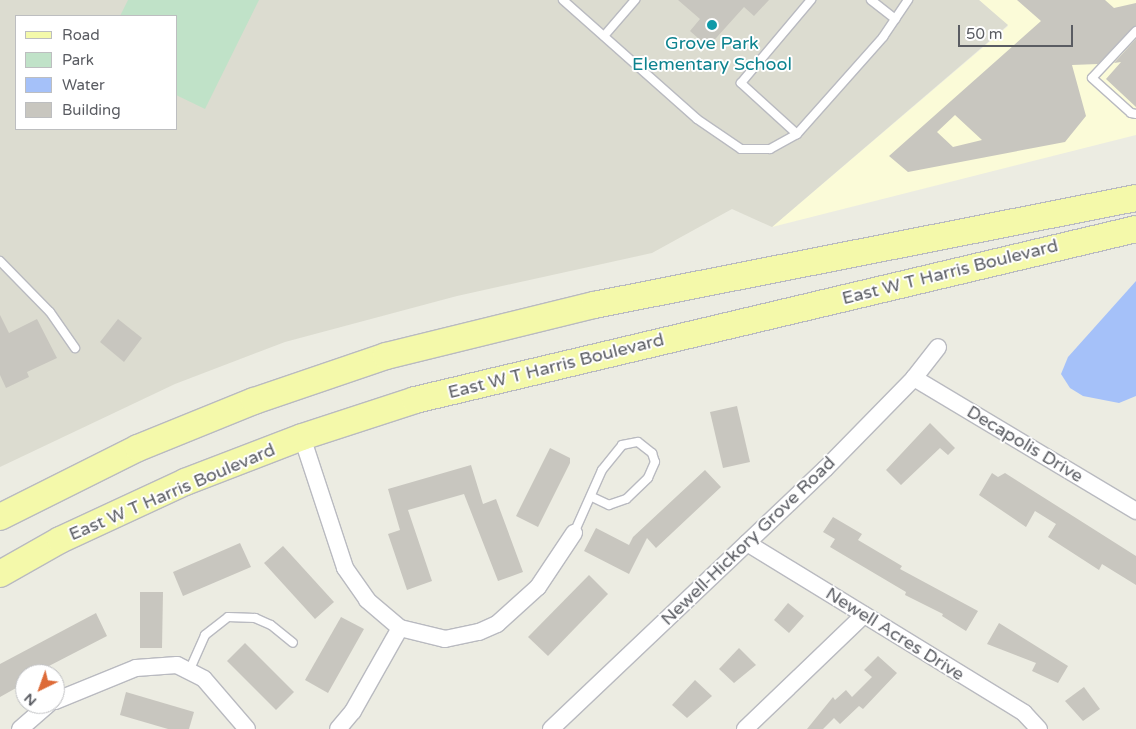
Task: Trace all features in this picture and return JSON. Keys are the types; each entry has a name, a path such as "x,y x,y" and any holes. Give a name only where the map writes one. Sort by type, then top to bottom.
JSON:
{"main road":[{"name":"East W T Harris Boulevard","path":"0,516 138,448 254,401 386,356 603,303 1136,198"},
{"name":"East W T Harris Boulevard","path":"0,574 119,512 302,437 485,381 1136,229"}],"street":[{"name":"Newell-Hickory Grove Road","path":"551,729 747,543 914,378 938,347"},
{"name":"Decapolis Drive","path":"914,378 1136,511"},
{"path":"302,437 345,568 367,600 400,628 445,639 479,632 497,624 538,586 574,534"},
{"name":"Newell Acres Drive","path":"747,543 1024,713 1039,729"},
{"path":"745,729 864,615"},
{"path":"338,729 354,711 400,628"},
{"path":"65,697 136,668 177,665 190,669 204,679 246,729"},
{"path":"20,729 37,714"}],"lane":[{"path":"563,0 697,119 741,149 770,149 797,134 895,19 908,0"},
{"path":"604,36 635,0"},
{"path":"797,134 741,83 811,0"},
{"path":"871,0 895,19"},
{"path":"1136,32 1092,78 1131,113 1136,114"},
{"path":"0,261 50,312 75,348"},
{"path":"574,534 592,497 602,470 622,445 638,442 652,453 655,462 648,478 626,499 609,505 592,497"},
{"path":"190,669 205,635 228,617 255,618 271,625 293,643"}],"shaded area":[{"path":"0,0 979,0 1008,25 772,227 732,209 652,253 457,296 285,342 175,384 0,467"},
{"path":"979,0 1136,0 1136,135 772,227 1008,26"}],"green space":[{"path":"128,0 259,0 205,109 178,96 178,15 120,15"}],"water":[{"path":"1136,281 1136,396 1119,403 1083,396 1070,388 1061,374 1068,357"}],"building":[{"name":"Grove Park Elementary School","path":"678,0 769,0 754,16 744,7 708,47 690,31 700,19"},
{"path":"1017,0 1105,0 1114,8 1136,3 1136,26 1098,64 1072,65 1086,116 1065,142 908,172 889,156 1041,21","holes":["955,115 982,140 953,147 937,132"]},
{"path":"1136,39 1136,107 1106,79 1121,62 1114,63"},
{"path":"0,315 9,333 37,319 57,358 27,372 29,377 6,388 0,375"},
{"path":"118,319 142,338 124,362 100,342"},
{"path":"737,406 750,462 723,468 710,412"},
{"path":"930,423 955,448 948,455 940,448 901,485 886,470"},
{"path":"550,448 570,458 570,463 538,527 516,516"},
{"path":"471,465 483,504 496,499 523,572 498,581 464,494 408,510 432,581 407,590 388,534 400,530 388,489"},
{"path":"705,470 721,487 656,548 647,538 629,574 584,551 596,528 629,545 633,537"},
{"path":"992,473 998,477 1005,473 1136,556 1136,585 1102,564 1099,570 1048,537 1056,524 1035,511 1026,527 979,495"},
{"path":"833,517 862,534 858,540 902,566 900,569 978,611 966,631 942,616 943,614 905,595 906,592 830,547 835,539 823,532"},
{"path":"240,543 251,567 183,596 173,572"},
{"path":"283,546 334,602 315,619 264,563"},
{"path":"589,575 608,594 548,656 528,637"},
{"path":"140,592 163,592 162,648 140,648"},
{"path":"788,603 804,616 789,633 774,620"},
{"path":"96,613 107,636 53,664 15,664 15,689 0,697 0,664"},
{"path":"341,617 364,629 328,693 305,680"},
{"path":"999,623 1068,666 1058,683 1032,671 1036,663 987,644"},
{"path":"245,643 294,692 276,710 227,661"},
{"path":"739,648 756,665 734,683 719,669"},
{"path":"878,656 897,673 863,709 859,706 840,724 834,718 823,729 807,729 833,697 835,700 846,690 852,697 872,677 864,670"},
{"path":"695,680 712,696 687,718 672,705"},
{"path":"1084,687 1100,709 1083,721 1065,701"},
{"path":"126,692 194,712 189,729 168,729 120,715"}],"place":[{"name":"Grove Park Elementary School","path":"712,25"}]}
